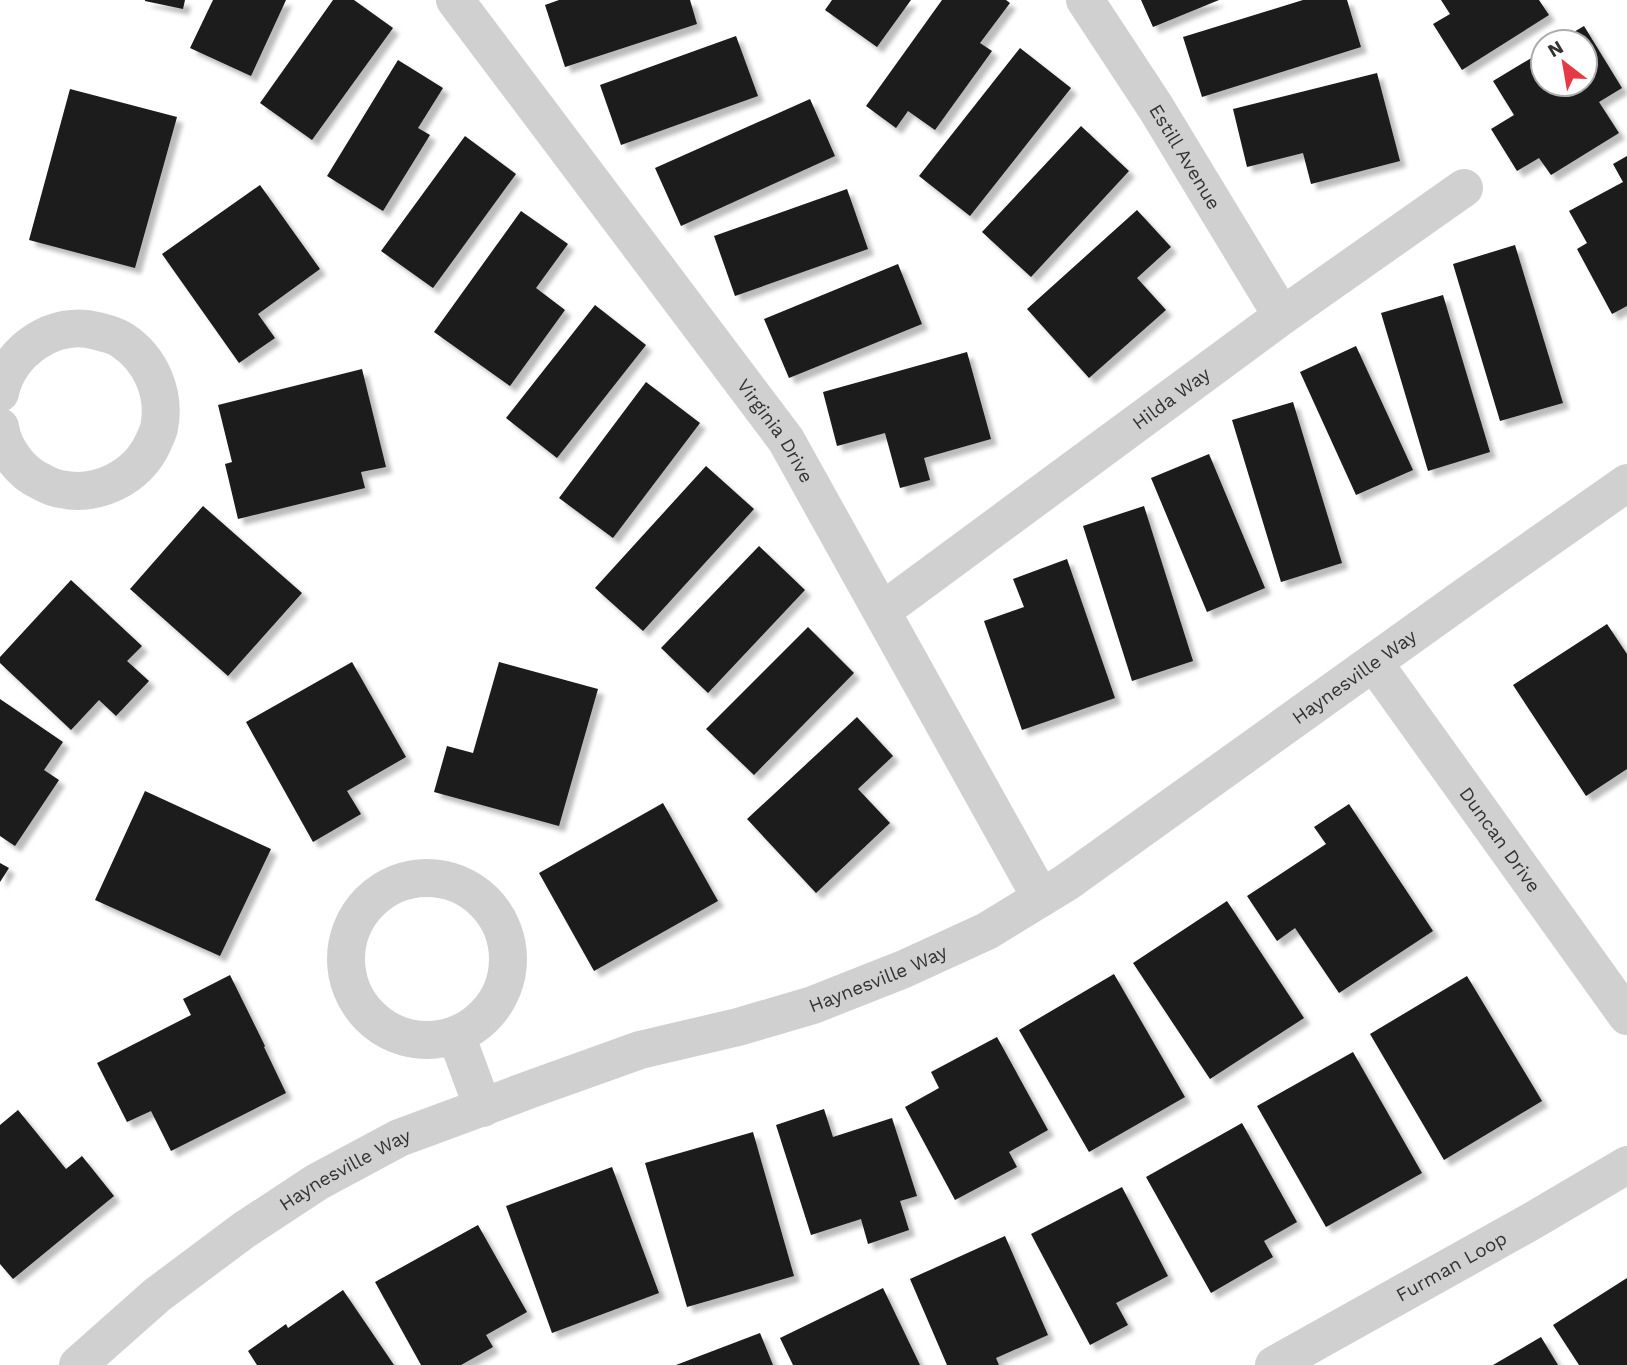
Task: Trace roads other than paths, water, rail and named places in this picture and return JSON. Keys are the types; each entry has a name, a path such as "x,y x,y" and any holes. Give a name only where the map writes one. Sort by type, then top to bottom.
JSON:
{"street":[{"name":"Virginia Drive","path":"455,0 786,440 1041,898"},
{"name":"Estill Avenue","path":"1085,0 1156,108 1282,316"},
{"name":"Hilda Way","path":"882,611 1282,316 1464,188"},
{"path":"0,393 2,381 17,357 39,338 66,329 94,330 120,339 142,357 155,379 161,404 159,430 148,453 131,472 109,485 84,491 58,489 8,471 0,427"},
{"name":"Haynesville Way","path":"78,1365 157,1295 244,1230 317,1182 398,1138 640,1051 813,1005 904,969 987,931 1067,882 1627,483"},
{"name":"Duncan Drive","path":"1374,663 1627,1016"},
{"path":"436,877 462,885 485,900 500,922 509,948 507,976 497,1001 479,1021 456,1035 429,1040 403,1037 379,1025 360,1005 349,982 345,956 351,930 364,907 384,889 409,879 436,877"},
{"path":"456,1035 483,1108"},
{"name":"Furman Loop","path":"1274,1365 1627,1165"}]}
